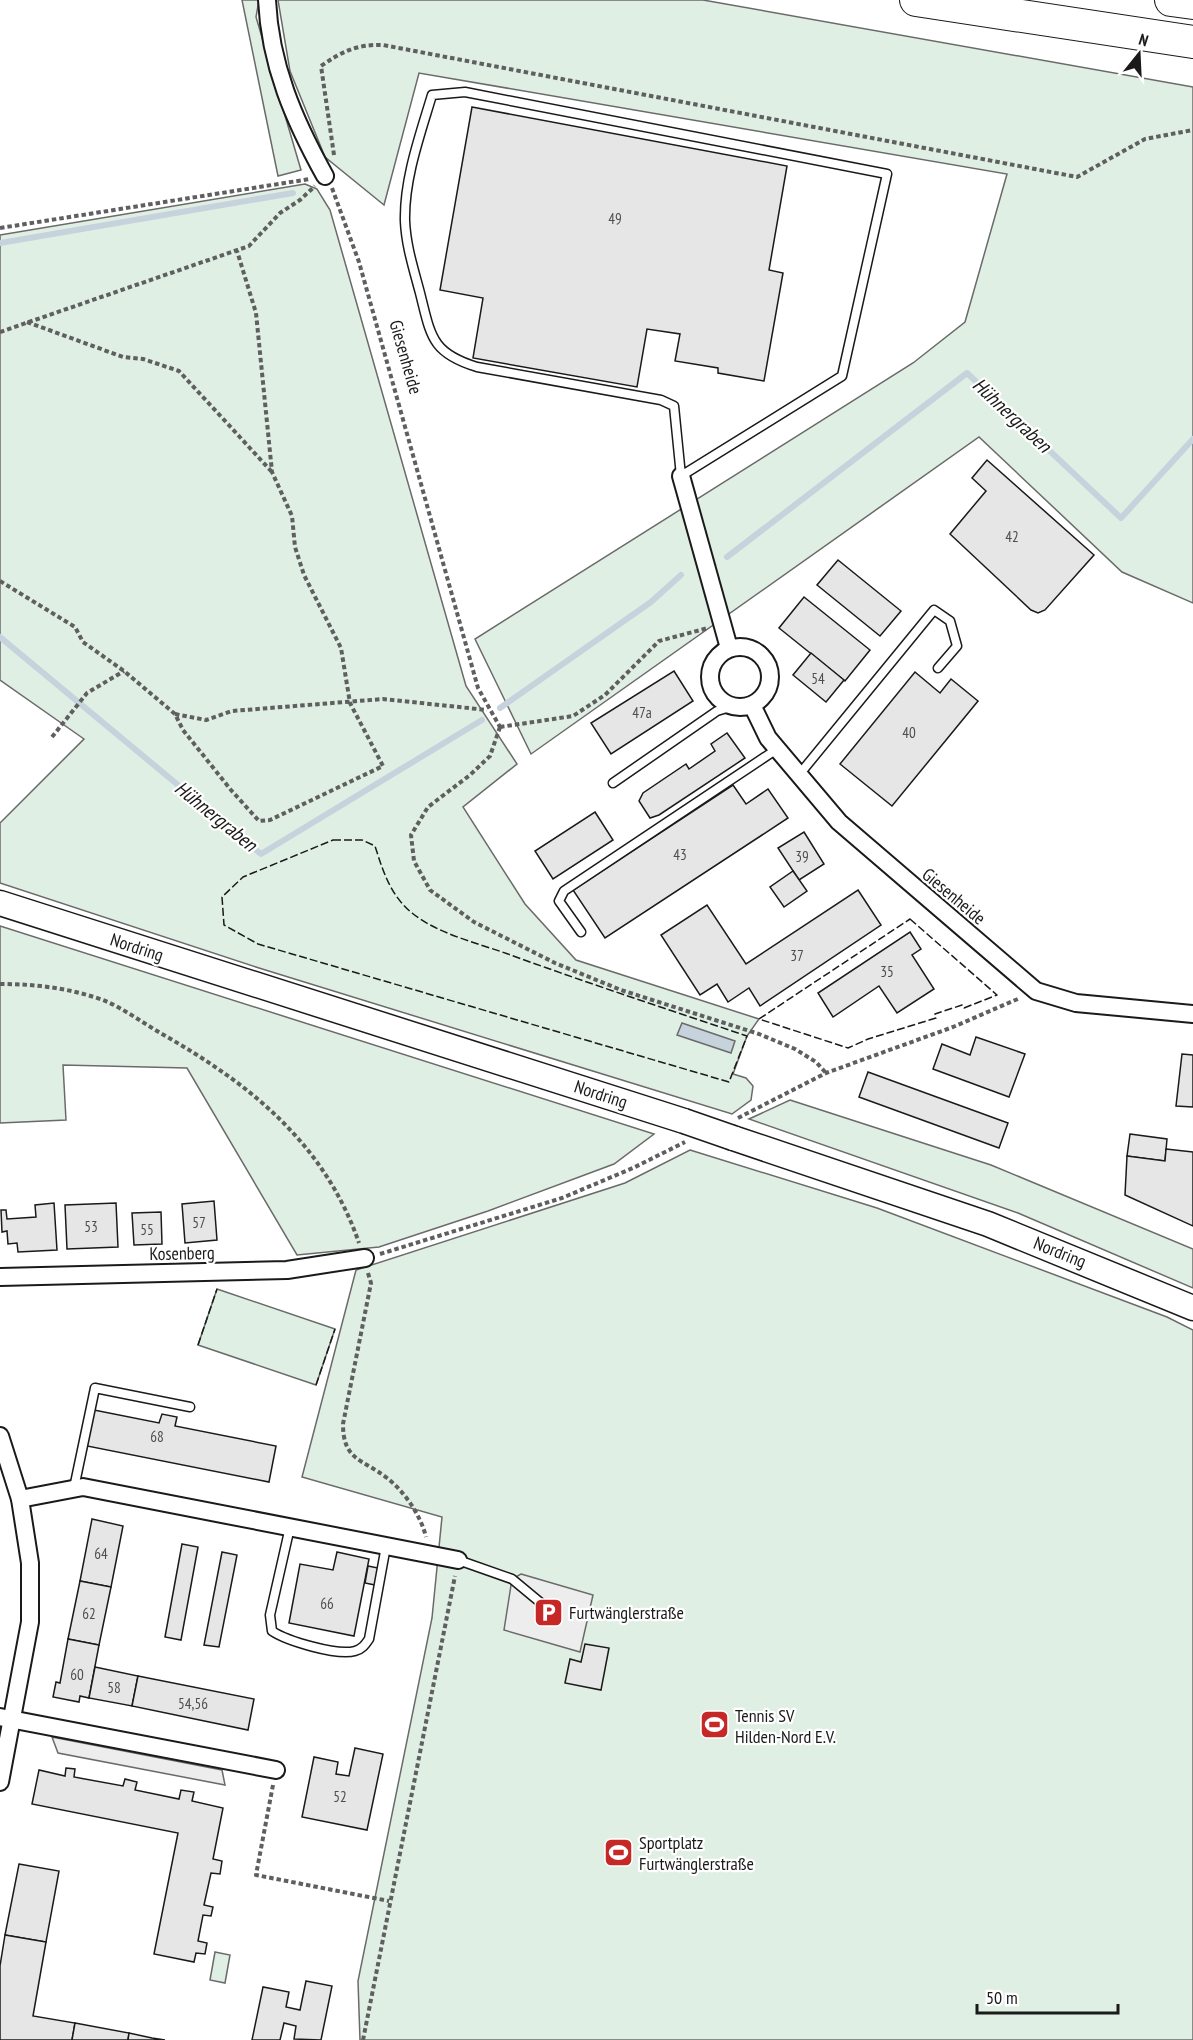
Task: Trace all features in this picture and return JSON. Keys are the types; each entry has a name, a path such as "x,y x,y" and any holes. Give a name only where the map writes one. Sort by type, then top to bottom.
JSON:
{"highway":[{"path":"916,0 1193,42"},
{"path":"1171,0 1193,3"}],"main road":[{"name":"Nordring","path":"0,903 683,1132 737,1127 988,1224 1193,1308"}],"street":[{"path":"267,0 269,34 279,77 306,140 325,176"},
{"path":"681,476 729,648"},
{"path":"750,647 766,660 771,681 767,691 752,705 733,706 717,696 710,678 714,660 729,648 750,647"},
{"name":"Giesenheide","path":"752,705 777,749 798,777 865,847 1036,991 1076,1003 1193,1014"},
{"name":"Kosenberg","path":"0,1277 287,1270 364,1258"},
{"path":"0,1436 20,1499 30,1563 30,1622 6,1718 0,1782"},
{"path":"20,1499 83,1487 458,1560"},
{"path":"6,1718 276,1770"}],"lane":[{"path":"465,92 887,174 842,376 681,476 674,406 661,400 477,368 453,359 432,338 407,241 405,219 414,156 432,95 465,92"},
{"path":"798,777 934,610 950,621 957,646 938,668"},
{"path":"613,783 717,711 733,706"},
{"path":"581,932 559,900 560,895 777,749"},
{"path":"74,1488 95,1388 190,1407"},
{"path":"290,1527 270,1615 272,1631 282,1638 332,1650 352,1652 363,1647 369,1640 386,1546"},
{"path":"458,1560 512,1579 553,1614"}],"path":[{"path":"0,332 26,321 249,246 280,213 300,200 325,176 334,161 321,66 338,54 362,44 383,45 1077,177 1145,139 1193,130"},
{"path":"0,228 325,176"},
{"name":"Giesenheide","path":"325,176 338,200 359,262 478,687 488,710 500,727 573,716 605,695 658,641 721,625"},
{"path":"237,251 256,313 272,472"},
{"path":"0,581 75,627 83,642 124,671 175,714 183,730 231,790 259,820 270,820 383,766 350,703 341,648 304,575 295,547 292,516 272,472 179,371 143,358 123,357 26,321"},
{"path":"52,736 87,693 124,671"},
{"path":"175,714 206,720 232,711 382,699 488,710"},
{"path":"0,984 42,984 104,1000 185,1047 245,1087 292,1129 328,1178 350,1216 371,1284 343,1424 343,1440 354,1458 388,1479 407,1500 423,1524 428,1544"},
{"path":"737,1127 826,1073 953,1027 1036,991"},
{"path":"364,1258 562,1198 633,1168 683,1132"},
{"path":"363,2040 458,1560"},
{"path":"269,1805 256,1875 389,1901"}],"green space":[{"path":"242,0 259,0 256,17 301,170 278,176"},
{"path":"278,0 703,0 1193,87 1193,603 1122,572 979,437 531,754 475,639 913,363 965,322 1007,174 419,73 384,205 325,157 290,71"},
{"path":"305,184 317,189 330,210 466,686 517,764 463,807 525,904 576,960 759,1019 747,1036 733,1074 746,1078 753,1086 751,1100 732,1114 259,968 0,883 0,823 84,739 0,680 0,235"},
{"path":"0,926 654,1134 614,1164 488,1211 379,1247 297,1255 187,1068 63,1065 66,1120 0,1123"},
{"path":"790,1100 991,1165 1193,1249 1193,1288 1018,1213 749,1119"},
{"path":"690,1150 877,1208 1167,1317 1193,1330 1193,2040 360,2040 358,1981 432,1618 442,1517 302,1477 356,1270 625,1183"},
{"path":"217,1289 335,1329 316,1385 198,1345"},
{"path":"215,1952 230,1955 225,1983 210,1980"}],"shaded area":[{"path":"682,1023 735,1041 731,1053 677,1035"},
{"name":"Furtwänglerstraße","path":"521,1574 593,1595 580,1652 504,1630 512,1579"},
{"path":"52,1737 222,1770 225,1785 58,1753"}],"building":[{"path":"472,107 787,166 769,270 783,273 764,381 718,373 718,368 675,361 680,334 647,329 637,387 473,358 483,298 440,290"},
{"path":"987,460 1094,555 1045,610 1038,613 1031,610 950,534 986,491 972,478"},
{"path":"838,560 901,611 880,636 817,585"},
{"path":"804,597 870,650 845,681 779,628"},
{"path":"811,653 844,680 826,702 793,675"},
{"path":"674,671 693,701 611,754 591,723"},
{"path":"915,672 940,693 951,679 978,701 892,806 840,764"},
{"path":"727,733 745,758 659,815 650,818 639,801 643,793 686,764 689,769 715,751 711,744"},
{"path":"733,785 746,804 768,789 788,818 605,938 573,890"},
{"path":"595,812 613,840 553,879 535,851"},
{"path":"804,832 824,864 799,880 778,848"},
{"path":"793,871 807,891 784,907 770,887"},
{"path":"858,890 881,925 760,1006 749,988 728,1002 717,984 700,995 661,935 707,905 746,964"},
{"path":"910,932 921,949 912,955 934,989 897,1013 879,986 833,1017 818,993"},
{"path":"976,1037 1025,1054 1009,1097 933,1069 942,1044 970,1055"},
{"path":"1182,1054 1193,1055 1193,1107 1176,1106"},
{"path":"868,1072 1008,1123 999,1148 859,1097"},
{"path":"1130,1134 1167,1139 1165,1161 1127,1156"},
{"path":"1166,1149 1193,1152 1193,1226 1125,1195 1127,1156 1165,1161"},
{"path":"214,1201 217,1240 185,1243 182,1204"},
{"path":"54,1203 57,1250 18,1252 17,1243 8,1244 7,1231 2,1232 1,1210 6,1210 7,1219 36,1217 35,1205"},
{"path":"116,1203 118,1247 67,1249 65,1205"},
{"path":"161,1212 162,1244 134,1245 132,1213"},
{"path":"94,1410 159,1423 162,1414 177,1417 175,1426 276,1446 269,1482 87,1446"},
{"path":"92,1519 123,1526 111,1587 80,1581"},
{"path":"182,1544 198,1547 181,1640 165,1637"},
{"path":"222,1552 237,1555 219,1647 204,1645"},
{"path":"337,1552 369,1559 354,1636 289,1623 300,1564 333,1570"},
{"path":"368,1566 378,1568 375,1585 365,1583"},
{"path":"80,1581 111,1587 99,1645 68,1639"},
{"path":"68,1639 99,1645 89,1698 80,1696 79,1702 53,1697 56,1682 60,1683"},
{"path":"585,1644 609,1648 601,1690 565,1683 570,1659 581,1662"},
{"path":"95,1667 138,1676 132,1706 89,1698"},
{"path":"138,1676 254,1699 248,1730 132,1706"},
{"path":"355,1748 383,1754 367,1830 302,1817 314,1757 338,1762 336,1774 349,1776"},
{"path":"66,1768 75,1769 74,1777 123,1786 125,1779 137,1782 135,1790 179,1799 181,1790 194,1792 192,1801 223,1808 213,1859 222,1861 220,1874 211,1873 204,1905 213,1907 211,1916 203,1915 198,1941 207,1943 205,1954 196,1953 194,1962 154,1954 178,1833 32,1804 39,1770 65,1776"},
{"path":"19,1864 59,1871 46,1942 5,1935"},
{"path":"5,1935 46,1942 33,2016 75,2023 72,2040 0,2040 0,1966"},
{"path":"306,1981 332,1986 321,2040 294,2039 296,2026 284,2023 280,2040 252,2040 263,1987 289,1992 286,2007 300,2010"},
{"path":"75,2023 129,2033 128,2040 72,2040"},
{"path":"129,2033 152,2038 165,2040 128,2040"}],"waterway":[{"path":"0,243 293,193"},
{"name":"Hühnergraben","path":"727,557 967,373 1121,518 1193,439"},
{"name":"Hühnergraben","path":"500,708 651,602 681,575"},
{"name":"Hühnergraben","path":"0,637 261,854 482,720"}],"fence":[{"path":"333,840 362,840 375,846 384,873 398,898 412,913 434,927 597,986 747,1036 729,1082 258,944 224,925 222,897 243,877 333,840"},
{"path":"910,919 997,995 964,1008 962,1005 935,1014 936,1018 868,1039 848,1048 759,1019 910,919"},
{"path":"198,1345 217,1289"},
{"path":"316,1385 335,1329"}],"place":[{"name":"Furtwänglerstraße","path":"548,1612"},
{"name":"Tennis SV Hilden-Nord E.V.","path":"714,1725"},
{"name":"Sportplatz Furtwänglerstraße","path":"618,1852"}]}
